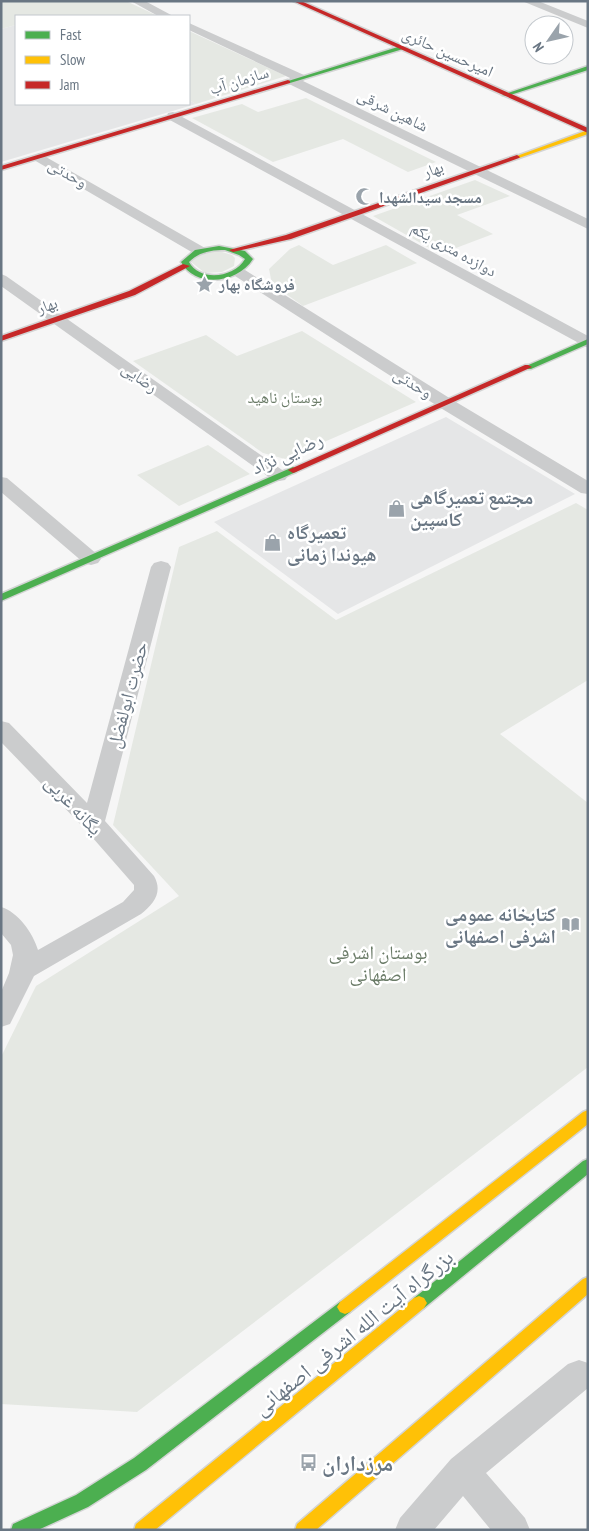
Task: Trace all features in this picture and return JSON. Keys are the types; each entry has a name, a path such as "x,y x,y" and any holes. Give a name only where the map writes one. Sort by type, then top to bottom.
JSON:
{"main road":[{"name":"امیرحسین حائری","path":"296,1 588,132"},
{"name":"سازمان آب","path":"1,168 401,48"},
{"path":"505,95 588,68"},
{"name":"بهار","path":"288,237 588,132"},
{"path":"233,250 288,237"},
{"path":"249,260 288,237"},
{"path":"216,248 233,250 246,255 249,260 246,269 240,273 132,293 186,266 188,258 200,251 216,248"},
{"path":"186,266 196,274 214,278"},
{"name":"بهار","path":"1,339 132,293"},
{"name":"رضایی نژاد","path":"1,598 587,342"},
{"path":"19,1530 70,1509 156,1452 371,1288 588,1116"},
{"name":"بزرگراه آیت الله اشرفی اصفهانی","path":"142,1530 588,1165"},
{"path":"303,1530 588,1284"},
{"path":"355,1500 392,1454"}],"street":[{"path":"136,1 165,15"},
{"path":"527,1 588,26"},
{"name":"شاهین شرقی","path":"190,26 588,225"},
{"name":"دوازده متری یکم","path":"174,116 587,342"},
{"name":"وحدتی","path":"39,157 200,251"},
{"name":"وحدتی","path":"240,273 445,403 588,490"},
{"name":"رضایی","path":"1,278 279,476"},
{"path":"1,482 91,559"},
{"name":"حضرت ابولفضل","path":"92,823 160,567"},
{"name":"یگانه غربی","path":"1,728 92,823 145,882 147,893 143,900 132,908 23,970"},
{"path":"1,916 20,938 27,956 23,970 1,1017"},
{"path":"412,1530 463,1471 578,1374"},
{"path":"463,1471 513,1530"}],"shaded area":[{"path":"15,25 15,105 190,105 190,101 196,104 1,162 1,29"},
{"name":"مجتمع تعمیرگاهی کاسپین","path":"446,417 575,494 338,614 214,522"}],"green space":[{"path":"1,1 126,1 156,15 15,15 15,25 1,29"},
{"path":"190,31 286,76 196,104 190,101"},
{"path":"306,98 436,162 408,172 343,139 273,162 192,118 242,104 258,112"},
{"path":"475,180 510,196 457,215 493,234 440,254 373,216"},
{"path":"299,245 333,265 386,245 417,263 303,306 272,284 269,269 290,249"},
{"path":"212,249 232,255 235,258 234,266 222,272 205,273 186,258"},
{"name":"بوستان ناهید","path":"302,331 416,402 285,459 263,453 133,361 206,335 237,356"},
{"path":"208,445 250,474 179,506 137,475"},
{"name":"بوستان اشرفی اصفهانی","path":"576,503 588,510 588,680 500,734 588,803 588,1067 137,1412 1,1404 1,1057 36,986 179,896 113,825 179,547 217,531 336,620"}],"traffic: fast":[{"path":"288,82 401,48"},
{"path":"505,95 588,68"},
{"path":"225,248 242,253 249,259 237,272 227,276 206,277 189,269 185,262 198,252 208,249 225,248"},
{"path":"528,367 588,341"},
{"path":"1,598 293,470"},
{"path":"419,1303 588,1165"},
{"path":"19,1530 82,1501 140,1464 345,1307"}],"traffic: slow":[{"path":"517,157 588,132"},
{"path":"345,1307 588,1116"},
{"path":"303,1530 588,1284"},
{"path":"142,1530 419,1303"}],"traffic: jam":[{"path":"296,1 588,131"},
{"path":"1,168 288,82"},
{"path":"233,250 288,237 517,157"},
{"path":"1,339 132,293 186,266"},
{"path":"293,470 528,367"}],"place":[{"name":"مسجد سیدالشهدا","path":"365,197"},
{"name":"فروشگاه بهار","path":"205,284"},
{"name":"مجتمع تعمیرگاهی کاسپین","path":"396,508"},
{"name":"تعمیرگاه هیوندا زمانی","path":"273,543"},
{"name":"کتابخانه عمومی اشرفی اصفهانی","path":"570,925"},
{"name":"مرزداران","path":"308,1463"}]}
